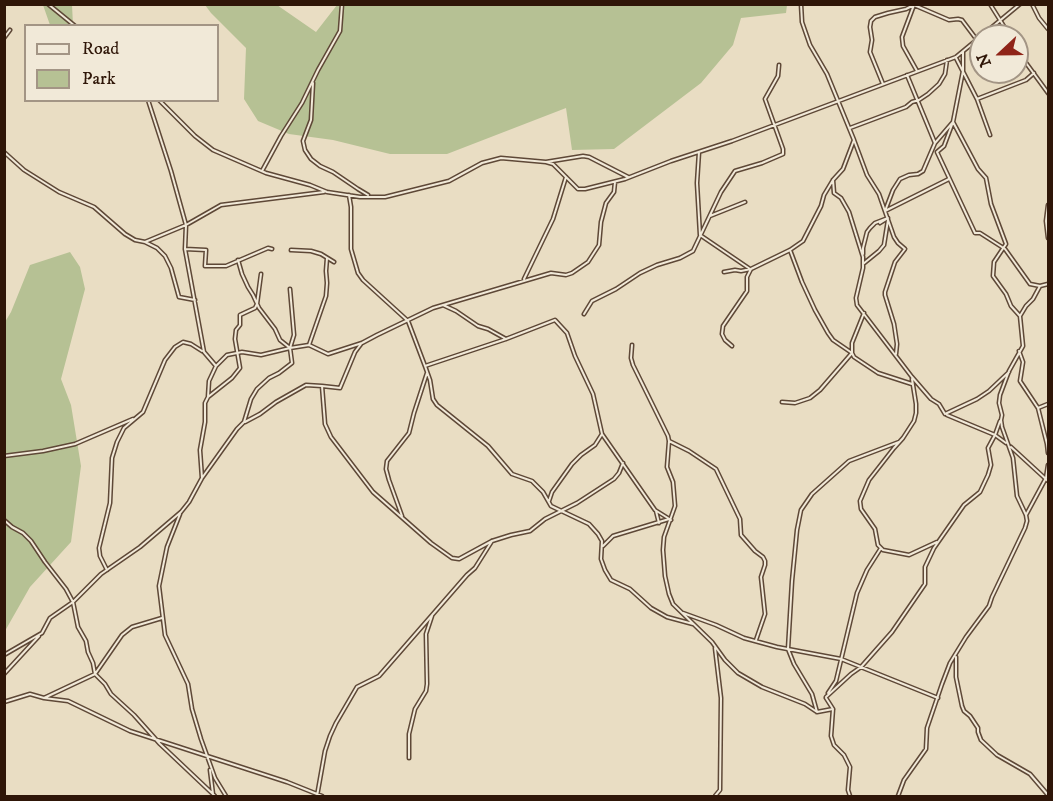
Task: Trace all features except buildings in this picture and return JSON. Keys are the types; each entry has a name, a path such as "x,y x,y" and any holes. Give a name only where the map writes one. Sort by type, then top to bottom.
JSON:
{"street":[{"path":"48,4 73,24"},
{"path":"262,171 302,103 340,31 342,4"},
{"path":"801,4 802,22 807,38 850,128 867,175 879,194 894,237 905,249 895,262 885,292 894,324 896,356"},
{"path":"990,4 1002,24"},
{"path":"995,24 1020,4"},
{"path":"1032,4 1048,29"},
{"path":"883,84 870,52 872,40 870,27 875,17 914,5 949,20 962,20 969,29"},
{"path":"914,5 902,37 903,46 917,71"},
{"path":"4,38 9,31 5,28"},
{"path":"161,102 195,136 213,150 262,171 327,192 385,197 449,181 482,163 501,158 553,164 578,189 585,189 628,178 774,126 956,57 969,47"},
{"path":"963,52 963,71 953,122 944,146 937,152 975,233 980,233 1005,249 1030,284 1040,286 1048,284"},
{"path":"956,57 977,99 990,135"},
{"path":"850,128 906,107 928,94 945,75 947,60"},
{"path":"584,314 592,302 640,273 693,251 724,186 735,171 783,154 765,99 778,76 779,65"},
{"path":"1029,66 1048,93"},
{"path":"977,99 1026,80 1034,73"},
{"path":"907,75 935,143"},
{"path":"313,80 311,120 303,141 305,150 320,166 371,196"},
{"path":"149,102 186,225 185,249 204,352"},
{"path":"885,211 900,179 923,171 935,143 953,122"},
{"path":"826,698 861,667 892,632 925,584 926,562 939,541 964,505 980,492 991,465 988,448 1001,420 1000,395 1009,371 1023,346 1020,316 1011,306 1006,294 993,276 994,262 1005,249 1006,244 991,204 986,178 978,169 953,122"},
{"path":"724,272 751,269 803,241 821,206 824,195 843,169 854,140"},
{"path":"4,152 24,170 59,192 94,207 125,234 157,248 165,256 171,268 179,297 195,300"},
{"path":"699,152 697,183 700,235"},
{"path":"546,162 582,156 589,157 628,178"},
{"path":"523,281 553,219 566,177"},
{"path":"885,211 949,179"},
{"path":"833,180 834,193 841,198 849,212 863,257"},
{"path":"202,478 200,450 209,381 216,366 227,355 242,352 261,355 309,345 328,354 362,343 376,334 443,305 551,273 569,274 588,262 599,245 606,203 614,192 615,182"},
{"path":"145,242 186,225 221,205 327,192"},
{"path":"349,195 351,249 358,273 408,321 430,380 433,399 437,405 488,446 512,474 532,481 543,492 551,506 589,524 602,541 601,559 611,580 630,589 651,608 667,617 693,624"},
{"path":"710,216 746,202"},
{"path":"1048,205 1046,221 1048,238"},
{"path":"888,219 875,224 867,232 856,302 912,377 931,399 939,404 945,414 995,435 1048,481"},
{"path":"880,223 888,219"},
{"path":"863,264 884,245 888,219"},
{"path":"700,235 751,269"},
{"path":"185,249 206,250 205,266 226,266 268,248 272,249"},
{"path":"291,250 311,251 334,262"},
{"path":"790,250 815,310 833,340 878,373 913,384"},
{"path":"309,345 326,296 327,258"},
{"path":"238,260 242,274 259,308 275,329 280,340 290,348"},
{"path":"732,346 725,340 723,326 747,291 747,277 751,269"},
{"path":"208,397 232,378 240,368 235,339 236,330 240,325 240,315 255,308 257,304 261,274"},
{"path":"1020,316 1040,286"},
{"path":"244,422 257,388 291,363 290,348 294,335 290,289"},
{"path":"443,305 478,326 488,328 506,339"},
{"path":"782,402 795,403 810,398 820,390 852,353 854,336 864,314"},
{"path":"425,366 555,320 567,333 592,394 602,434 655,510 659,523"},
{"path":"107,570 99,548 110,503 112,458 124,428 143,412 165,360 175,347 183,342 191,344 204,352 216,366"},
{"path":"226,796 215,778 207,756 192,709 188,684 165,636 159,586 167,547 181,512 237,429 244,422 306,385 340,388 355,352 362,343"},
{"path":"632,345 633,365 669,441 667,467 673,482 675,506 664,537 663,550 665,576 673,604 738,673 762,687 805,704 817,712 833,709"},
{"path":"1019,351 1023,362 1020,381 1038,408 1048,453"},
{"path":"945,414 977,399 1009,371"},
{"path":"403,518 389,480 386,469 387,461 410,433 427,372"},
{"path":"912,377 916,413 914,421 869,480 860,501 861,509 875,529 878,545 883,550 909,555 939,541"},
{"path":"322,386 325,424 331,437 373,492 431,543 455,559 492,541 530,531 539,526 545,519 577,503 614,479 623,463"},
{"path":"1038,408 1048,404"},
{"path":"4,456 75,444 131,420 143,412"},
{"path":"898,796 904,780 926,749 927,728 942,684 956,654 989,606 1027,521 1017,496 1013,458 1001,420"},
{"path":"549,502 552,492 572,464 595,445 602,434"},
{"path":"669,441 689,451 716,470 740,519 741,535 765,561 761,577 765,614 756,641"},
{"path":"817,712 812,694 788,649 792,581 801,510 812,494 849,461 899,442"},
{"path":"1026,515 1046,478 1048,465"},
{"path":"655,510 670,519"},
{"path":"4,674 42,633 51,618 73,602 101,574 140,547 181,512"},
{"path":"602,547 613,536 670,519"},
{"path":"4,520 31,541 66,589 73,602 78,627 86,641 95,674 111,694 134,715 183,768 214,796"},
{"path":"317,796 330,736 357,687 379,676 421,629 432,613 476,568 492,541"},
{"path":"826,698 836,681 857,593 867,570 881,548"},
{"path":"681,612 744,638 841,659 938,698"},
{"path":"409,758 409,734 415,708 426,691 426,634 432,613"},
{"path":"44,698 95,674 122,635 132,627 162,618"},
{"path":"4,655 42,633"},
{"path":"715,646 720,698 720,790 715,796"},
{"path":"956,654 956,677 962,706 978,728 981,740 996,755 1030,774 1048,795"},
{"path":"4,702 30,694 68,701 111,723 322,796"},
{"path":"826,698 833,709 831,736 834,745 844,755 850,767 848,790 850,796"},
{"path":"210,764 214,796"}],"green space":[{"path":"43,5 72,5 73,24 50,24"},
{"path":"205,5 277,5 316,32 337,5 787,5 786,13 741,18 733,45 701,83 614,149 572,150 566,108 447,154 390,154 333,140 289,134 258,121 244,99 246,48"},
{"path":"70,252 80,267 85,289 61,379 71,405 81,466 71,542 30,587 5,631 5,322 30,265"}]}
